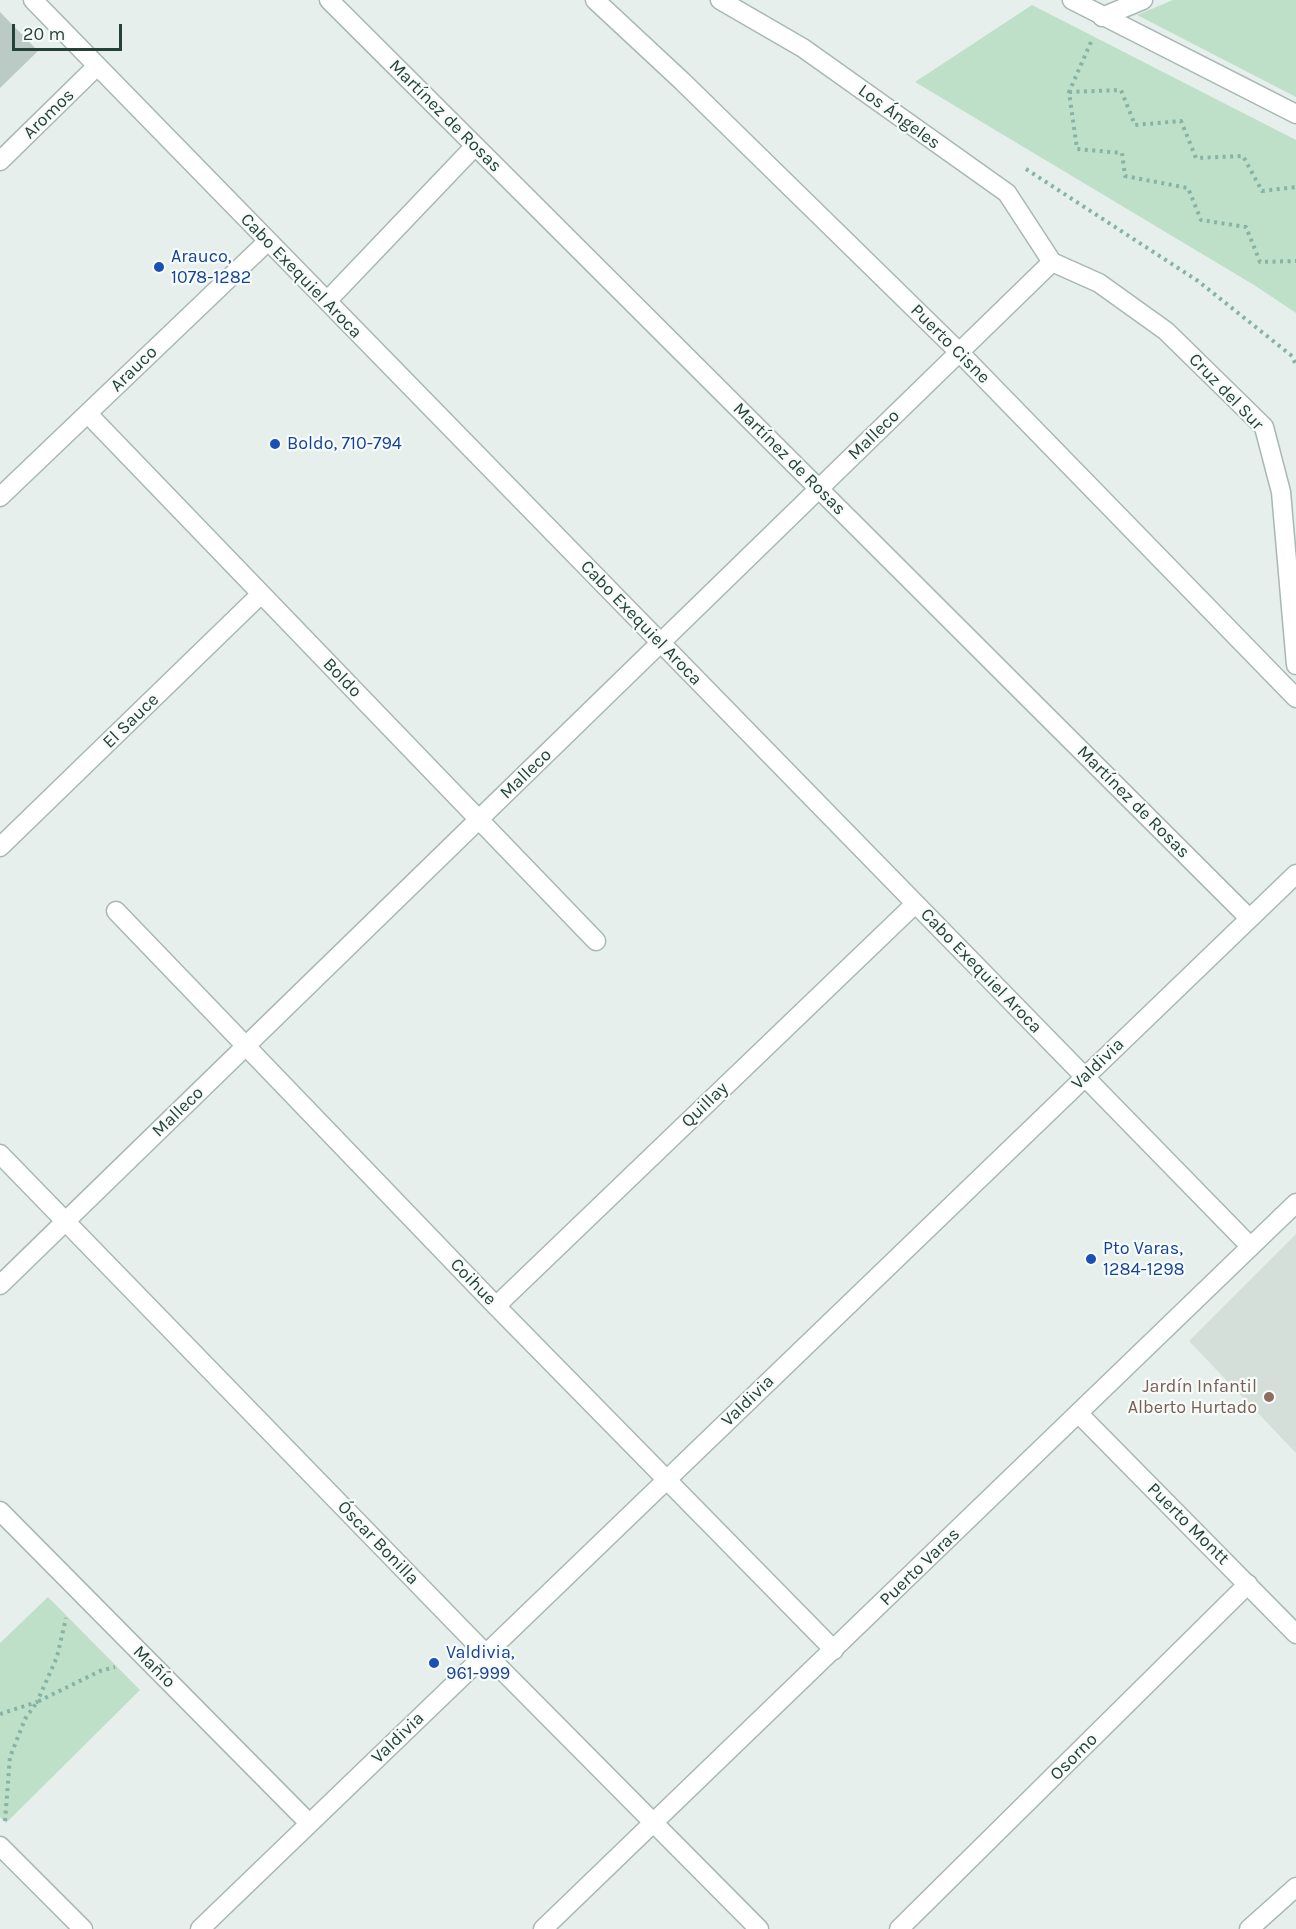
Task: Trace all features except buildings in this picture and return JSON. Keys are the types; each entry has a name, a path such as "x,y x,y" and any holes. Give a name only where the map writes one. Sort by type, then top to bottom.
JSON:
{"street":[{"name":"Cabo Exequiel Aroca","path":"33,0 1250,1246"},
{"name":"Martínez de Rosas","path":"329,0 1249,918"},
{"name":"Puerto Cisne","path":"595,0 682,81 959,352 1296,698"},
{"name":"Los Ángeles","path":"720,0 803,48 1006,193 1052,262"},
{"path":"1072,0 1296,114"},
{"path":"1102,17 1143,0"},
{"name":"Aromos","path":"0,161 98,66"},
{"path":"327,302 475,146"},
{"name":"Arauco","path":"0,497 268,242"},
{"name":"Malleco","path":"0,1285 1052,262"},
{"name":"Cruz del Sur","path":"1052,262 1099,283 1166,331 1264,427 1281,492 1296,665"},
{"name":"Boldo","path":"88,414 596,941"},
{"name":"El Sauce","path":"0,847 261,594"},
{"name":"Valdivia","path":"201,1929 309,1822 1296,874"},
{"name":"Quillay","path":"496,1306 915,904"},
{"name":"Coihue","path":"116,911 496,1306 834,1650"},
{"name":"Óscar Bonilla","path":"0,1154 486,1654 759,1929"},
{"name":"Puerto Varas","path":"543,1929 1296,1203"},
{"name":"Puerto Montt","path":"1079,1414 1296,1634"},
{"name":"Mañío","path":"0,1511 309,1822"},
{"name":"Osorno","path":"899,1929 1248,1584"},
{"path":"1,1847 83,1929"},
{"path":"1249,1929 1296,1887"}],"path":[{"path":"1102,17 1069,92 1077,149 1122,153 1125,176 1188,188 1201,220 1246,227 1260,262 1296,261"},
{"path":"1069,92 1122,90 1135,125 1181,121 1196,158 1243,156 1262,191 1296,187"},
{"path":"1,1847 10,1758 25,1719 37,1702 57,1657 74,1586"},
{"path":"0,1714 37,1702 100,1671 148,1660"}],"shaded area":[{"name":"Jardín Infantil Alberto Hurtado","path":"1296,1234 1296,1453 1189,1341"}],"green space":[{"path":"1173,0 1296,0 1296,97 1137,15"},
{"path":"1032,5 1296,140 1296,313 1254,285 915,82"},
{"path":"48,1597 140,1690 6,1823 0,1817 0,1643"}],"place":[{"name":"Arauco, 1078-1282","path":"159,267"},
{"name":"Boldo, 710-794","path":"275,444"},
{"name":"Pto Varas, 1284-1298","path":"1091,1259"},
{"name":"Jardín Infantil Alberto Hurtado","path":"1269,1397"},
{"name":"Valdivia, 961-999","path":"434,1663"}]}
